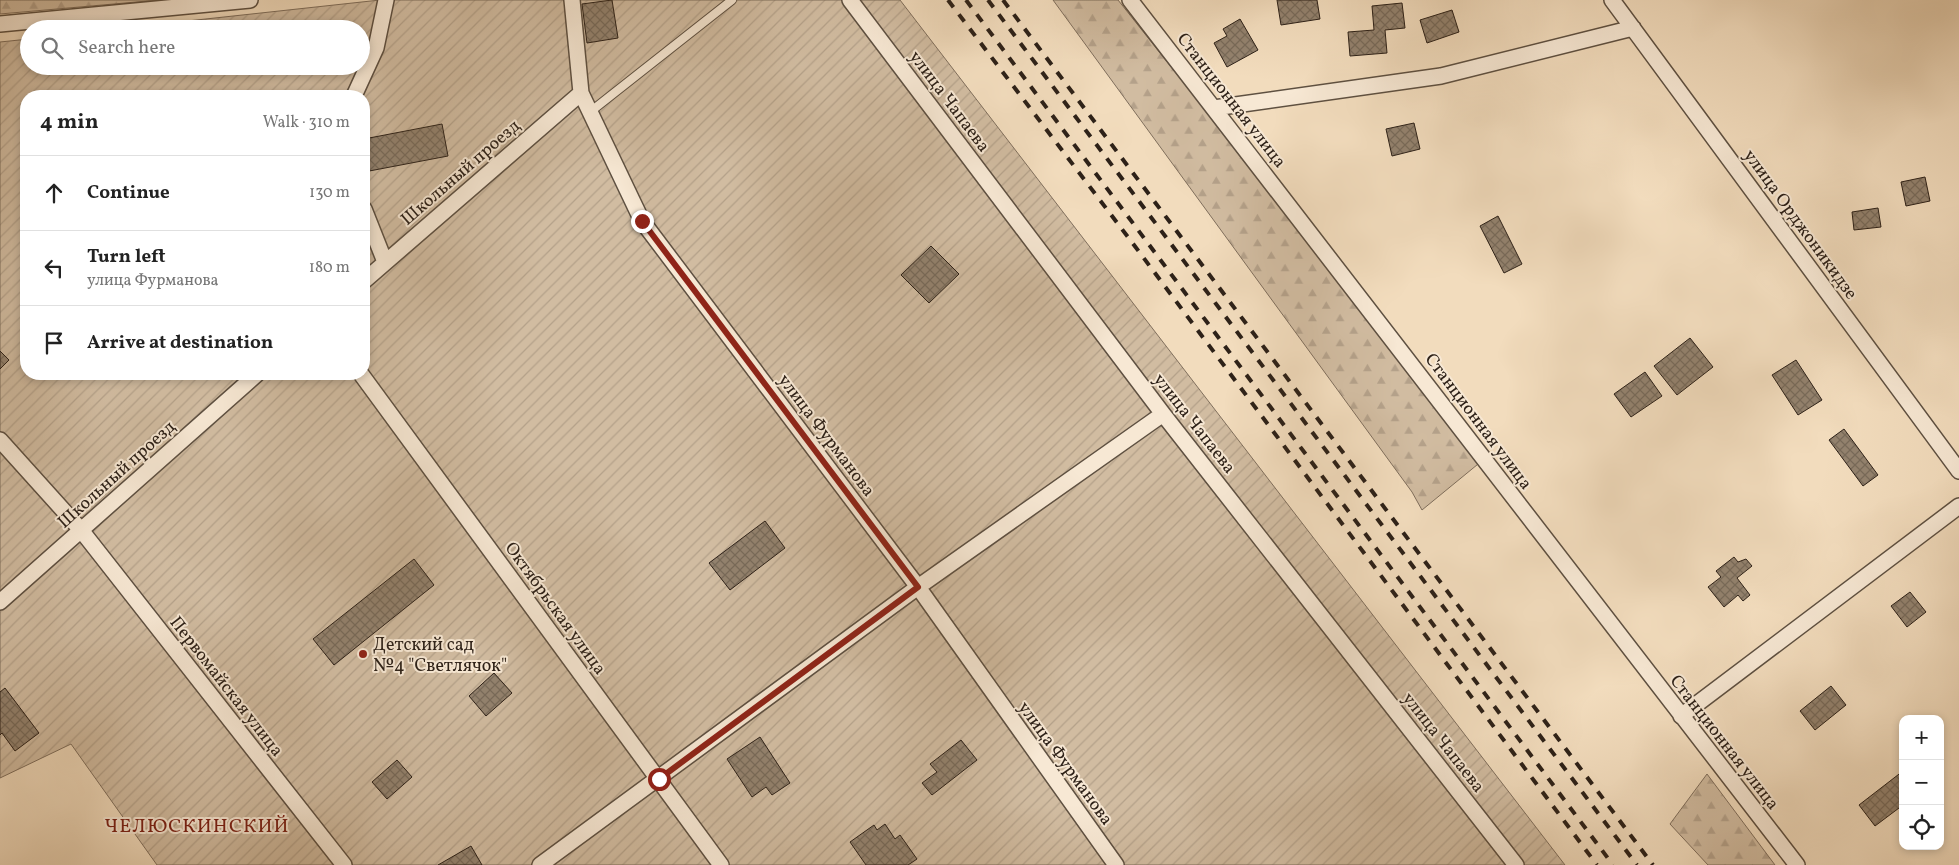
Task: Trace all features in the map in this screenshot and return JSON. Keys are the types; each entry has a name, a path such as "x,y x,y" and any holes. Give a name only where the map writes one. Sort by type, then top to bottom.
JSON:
{"street":[{"path":"42,20 250,0"},
{"path":"370,61 376,48 386,0"},
{"name":"улица Фурманова","path":"572,0 581,93 642,221 918,587 1116,865"},
{"name":"улица Чапаева","path":"850,0 1164,414 1516,865"},
{"name":"Станционная улица","path":"1130,0 1797,865"},
{"name":"улица Орджоникидзе","path":"1612,0 1959,471"},
{"path":"0,24 20,22"},
{"path":"1214,108 1441,76 1633,28"},
{"path":"357,90 364,75"},
{"name":"Школьный проезд","path":"370,275 581,93"},
{"path":"370,224 385,262"},
{"name":"Школьный проезд","path":"0,602 250,380"},
{"name":"Октябрьская улица","path":"365,380 721,865"},
{"path":"540,865 918,587 1164,414"},
{"name":"Первомайская улица","path":"0,440 81,530 344,865"},
{"path":"1681,716 1959,506"}],"lane":[{"path":"590,112 732,0"}],"green space":[{"path":"0,0 159,0 0,14"},
{"path":"380,0 900,0 1565,865 157,865 71,744 0,778 0,42 20,40 20,75 370,75 370,20 197,20"},
{"path":"1053,0 1118,0 1483,460 1422,510 1412,492"},
{"path":"1707,774 1775,865 1708,865 1670,824"}],"building":[{"path":"612,0 618,38 587,43 582,4"},
{"path":"1277,0 1317,0 1320,19 1281,25"},
{"path":"1402,3 1405,28 1385,30 1387,53 1350,56 1348,32 1374,30 1372,6"},
{"path":"1452,10 1459,32 1427,43 1420,20"},
{"path":"1240,19 1258,50 1227,67 1214,43 1227,36 1223,29"},
{"path":"1414,123 1420,149 1392,156 1386,129"},
{"path":"442,124 448,156 370,171 370,138"},
{"path":"1925,177 1930,201 1906,206 1901,182"},
{"path":"1878,208 1881,227 1854,230 1852,212"},
{"path":"1498,216 1522,264 1504,273 1480,226"},
{"path":"931,246 959,274 929,303 901,275"},
{"path":"1690,338 1713,367 1677,395 1654,366"},
{"path":"0,351 9,360 0,369"},
{"path":"1796,360 1822,400 1798,415 1772,375"},
{"path":"1645,372 1662,396 1631,417 1614,394"},
{"path":"1844,429 1878,475 1863,486 1829,440"},
{"path":"765,521 785,548 730,590 709,563"},
{"path":"1734,557 1738,562 1746,559 1752,566 1737,578 1750,595 1743,601 1738,595 1724,607 1708,587 1721,577 1716,571"},
{"path":"414,559 434,585 334,665 313,639"},
{"path":"1910,592 1926,612 1907,627 1891,606"},
{"path":"494,673 512,693 486,716 469,696"},
{"path":"1831,686 1846,705 1815,730 1800,711"},
{"path":"5,688 39,733 15,751 2,733 0,735 0,692"},
{"path":"760,737 790,783 772,795 766,787 752,797 727,759"},
{"path":"961,740 977,760 932,795 922,783 937,772 930,764"},
{"path":"397,760 412,777 387,799 372,782"},
{"path":"1899,774 1899,808 1875,826 1859,805"},
{"path":"885,824 895,839 900,835 917,859 908,865 866,865 850,842 874,825 877,830"},
{"path":"471,846 482,865 438,865"}],"railway":[{"path":"948,0 1134,245 1597,865"},
{"path":"966,0 1613,865"},
{"path":"988,0 1637,865"},
{"path":"1003,0 1653,865"}],"place":[{"name":"Детский сад №4 \"Светлячок\"","path":"363,654"}],"district":[{"name":"ЧЕЛЮСКИНСКИЙ","path":"197,825"}],"route":[{"path":"642,221 918,587 659,779"}]}
